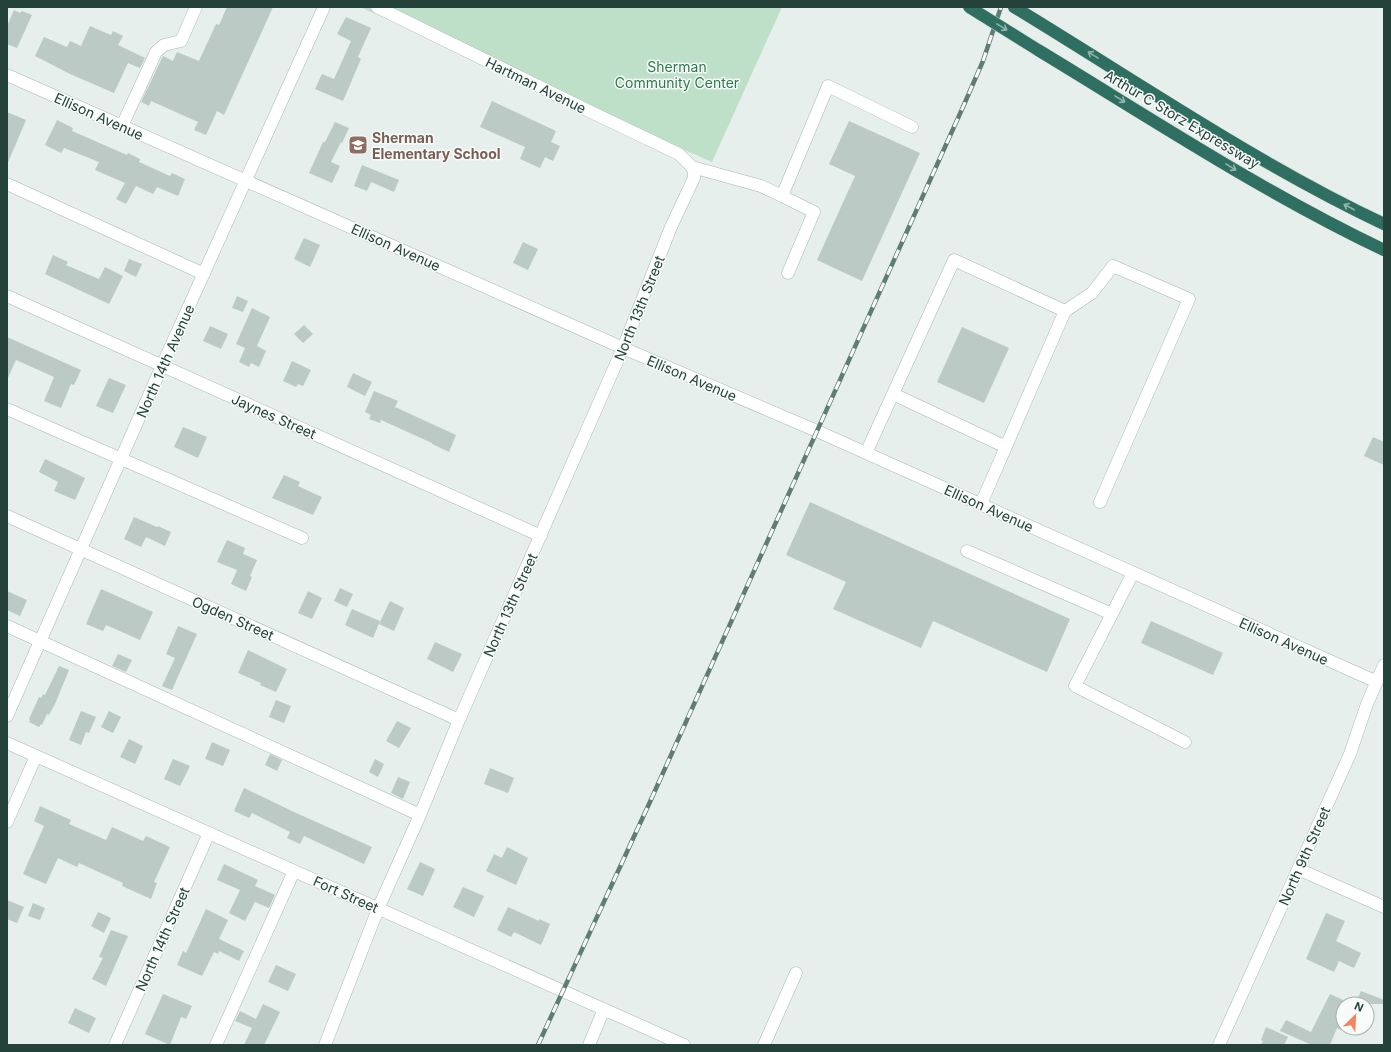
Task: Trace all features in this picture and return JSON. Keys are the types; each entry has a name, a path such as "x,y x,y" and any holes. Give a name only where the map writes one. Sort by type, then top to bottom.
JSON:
{"highway":[{"name":"Arthur C Storz Expressway","path":"969,7 1260,184 1302,208 1384,250"},
{"name":"Arthur C Storz Expressway","path":"1014,7 1235,144 1310,187 1384,224"}],"street":[{"path":"122,126 156,52 164,45 181,41 196,7"},
{"name":"North 14th Avenue","path":"7,716 82,550 162,366 324,7"},
{"name":"Hartman Avenue","path":"377,7 679,154 692,166"},
{"name":"Ellison Avenue","path":"7,75 623,348 866,453 1377,682"},
{"path":"782,196 828,86 912,127"},
{"path":"692,166 761,186 814,212 788,273"},
{"name":"North 13th Street","path":"325,1045 378,908 420,815 623,348 671,227 694,178 692,166"},
{"path":"7,184 204,274"},
{"path":"866,453 954,260 1065,311"},
{"path":"981,504 1065,311 1092,293 1113,266 1189,299 1100,502"},
{"name":"Jaynes Street","path":"7,296 541,536"},
{"path":"893,394 1006,447"},
{"path":"7,409 302,538"},
{"name":"Ogden Street","path":"7,516 460,720"},
{"path":"967,551 1112,614"},
{"path":"1133,573 1075,686 1185,742"},
{"path":"7,626 420,815"},
{"name":"North 9th Street","path":"1219,1045 1350,754 1360,724 1384,665"},
{"name":"Fort Street","path":"7,743 684,1045"},
{"path":"7,822 36,756"},
{"name":"North 14th Street","path":"115,1045 209,833"},
{"path":"1298,869 1384,908"},
{"path":"216,1045 294,871"},
{"path":"764,1045 796,973"},
{"path":"589,1045 604,1009"}],"green space":[{"name":"Sherman Community Center","path":"360,7 782,7 712,162"}],"building":[{"path":"227,7 273,7 224,115 217,111 206,135 194,130 198,122 151,101 149,106 141,102 163,56 173,61 177,52 199,61 216,24 219,25"},
{"path":"14,10 20,13 22,11 32,15 17,48 7,44 7,26"},
{"path":"346,17 371,28 358,57 361,59 343,101 315,89 322,74 334,79 351,41 337,34"},
{"path":"90,26 111,35 113,31 123,36 118,45 145,58 140,68 128,63 114,93 70,74 35,56 44,37 67,47 70,41 81,46"},
{"path":"492,101 556,131 551,142 560,146 553,161 545,157 540,168 520,159 525,147 480,127"},
{"path":"7,112 26,120 7,165"},
{"path":"57,120 73,128 72,131 127,155 128,153 140,159 139,162 170,176 172,173 185,179 178,196 157,187 153,194 136,186 126,204 116,199 125,183 95,170 99,162 64,148 61,153 45,145"},
{"path":"849,121 920,153 862,281 817,260 855,176 829,164"},
{"path":"335,122 349,128 331,162 340,166 332,183 309,173 323,142 325,142"},
{"path":"362,165 399,180 394,192 371,182 367,191 354,186"},
{"path":"304,238 320,245 310,267 294,259"},
{"path":"523,242 538,249 528,270 513,263"},
{"path":"53,255 68,262 66,265 99,279 105,267 123,276 109,304 45,274"},
{"path":"129,259 142,264 136,277 124,271"},
{"path":"237,296 248,301 243,312 232,308"},
{"path":"252,308 270,317 257,346 266,351 259,367 251,363 249,367 239,362 245,348 236,344"},
{"path":"304,325 313,334 303,343 294,334"},
{"path":"210,326 228,334 221,349 203,341"},
{"path":"962,327 1009,348 984,403 937,382"},
{"path":"7,337 81,370 74,385 71,384 61,408 44,401 54,377 16,360 7,380"},
{"path":"292,361 311,370 303,386 298,384 296,387 283,381"},
{"path":"353,373 372,382 365,396 347,387"},
{"path":"109,378 126,385 113,413 96,406"},
{"path":"374,391 398,401 395,407 456,435 449,452 381,420 380,423 369,419 371,415 365,412"},
{"path":"183,427 207,437 198,458 174,447"},
{"path":"1373,437 1384,442 1384,465 1364,456"},
{"path":"45,459 85,478 75,500 54,491 58,482 39,472"},
{"path":"284,475 300,482 298,486 322,497 313,515 272,498"},
{"path":"810,502 1070,619 1047,672 933,621 921,648 833,609 846,582 786,555"},
{"path":"134,517 171,532 165,546 146,537 141,547 124,539"},
{"path":"227,540 245,548 243,554 257,560 250,576 252,577 246,591 231,584 237,570 217,562"},
{"path":"340,588 353,594 347,607 334,601"},
{"path":"101,589 153,612 140,640 106,625 103,631 86,624"},
{"path":"7,591 27,600 20,616 7,610"},
{"path":"308,591 322,598 312,619 298,613"},
{"path":"390,601 404,608 394,631 379,624"},
{"path":"352,609 380,621 373,638 345,625"},
{"path":"1151,621 1223,653 1213,675 1141,643"},
{"path":"178,626 197,634 172,690 162,686 175,658 166,654"},
{"path":"435,642 462,654 453,672 427,659"},
{"path":"248,650 287,669 276,692 260,685 261,683 238,673"},
{"path":"118,654 132,660 126,672 112,666"},
{"path":"59,666 69,670 55,704 49,715 47,714 42,725 41,724 39,727 29,722 29,719 39,697 41,698 43,694 45,695"},
{"path":"276,700 291,706 284,723 269,717"},
{"path":"81,711 96,717 89,733 86,732 81,745 69,740"},
{"path":"109,711 121,717 113,733 101,727"},
{"path":"397,721 411,728 399,748 386,741"},
{"path":"129,739 143,746 135,764 120,757"},
{"path":"212,742 230,750 223,766 205,759"},
{"path":"270,754 282,760 277,771 265,765"},
{"path":"173,759 190,766 180,786 164,779"},
{"path":"375,759 384,764 378,777 369,772"},
{"path":"490,768 514,778 508,793 484,784"},
{"path":"398,777 410,782 403,799 391,793"},
{"path":"244,788 372,847 364,864 304,836 300,844 287,838 290,832 252,813 249,818 234,811"},
{"path":"40,806 71,820 69,824 106,840 112,827 143,841 146,836 170,847 154,882 157,883 151,899 122,886 123,883 79,863 77,867 58,858 46,884 23,874 44,826 34,821"},
{"path":"507,847 528,858 516,885 486,871 494,854 502,858"},
{"path":"420,862 435,869 423,896 407,889"},
{"path":"224,864 258,880 255,886 275,895 269,908 255,902 245,921 229,913 240,890 217,880"},
{"path":"463,887 484,896 474,917 453,907"},
{"path":"7,900 24,907 17,923 7,919"},
{"path":"33,903 45,908 40,920 28,916"},
{"path":"508,907 539,921 539,919 550,924 541,945 514,932 511,937 497,930"},
{"path":"206,909 228,920 219,939 244,951 239,961 219,951 218,954 214,952 202,976 177,965 183,951 186,953"},
{"path":"98,912 111,918 104,933 91,926"},
{"path":"1326,913 1345,921 1336,941 1361,953 1354,968 1339,961 1334,972 1306,959"},
{"path":"111,930 128,936 106,986 92,979 103,958 99,957"},
{"path":"276,965 296,974 288,991 268,982"},
{"path":"1361,991 1374,996 1359,996"},
{"path":"163,994 192,1006 186,1019 181,1017 170,1045 145,1034"},
{"path":"1330,994 1335,996 1335,1033 1330,1045 1312,1045 1280,1031 1286,1020 1311,1032"},
{"path":"1375,996 1384,1000 1384,1004 1375,1004"},
{"path":"263,1004 280,1012 264,1045 244,1045 252,1028 235,1021 240,1011 256,1019"},
{"path":"75,1008 96,1018 89,1033 68,1023"},
{"path":"1266,1027 1288,1037 1284,1045 1261,1045 1263,1041 1261,1040"}],"railway":[{"path":"538,1045 649,804 963,107 983,61 1001,7"}],"place":[{"name":"Sherman Elementary School","path":"358,145"}]}
